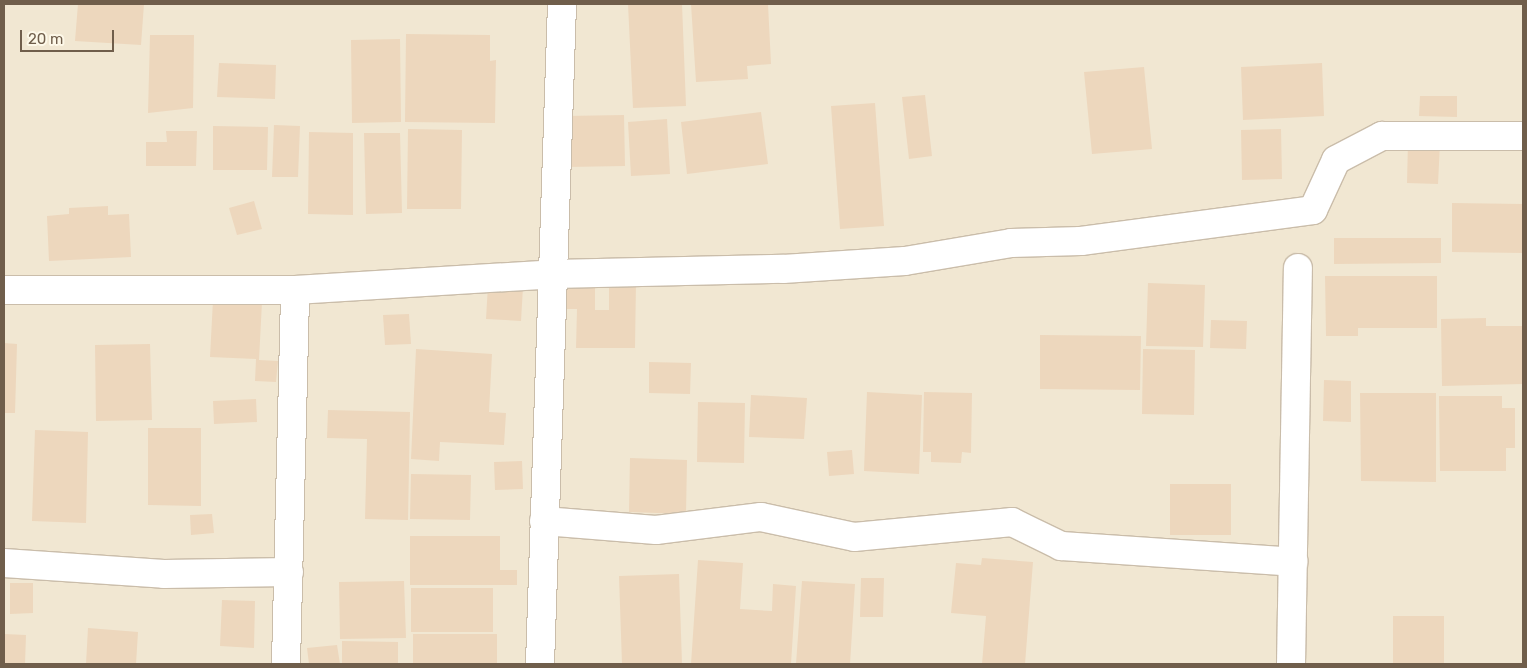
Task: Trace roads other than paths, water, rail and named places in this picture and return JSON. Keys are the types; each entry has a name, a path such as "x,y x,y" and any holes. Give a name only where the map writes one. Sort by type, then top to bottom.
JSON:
{"street":[{"path":"540,664 562,4"},
{"path":"4,290 295,290 554,274 783,269 905,261 1011,243 1081,241 1313,210 1336,160 1382,136 1523,136"},
{"path":"1291,664 1298,268"},
{"path":"286,664 295,290"},
{"path":"544,521 656,530 761,517 854,537 1012,522 1061,546 1293,562"},
{"path":"4,563 164,574 288,572"}]}
